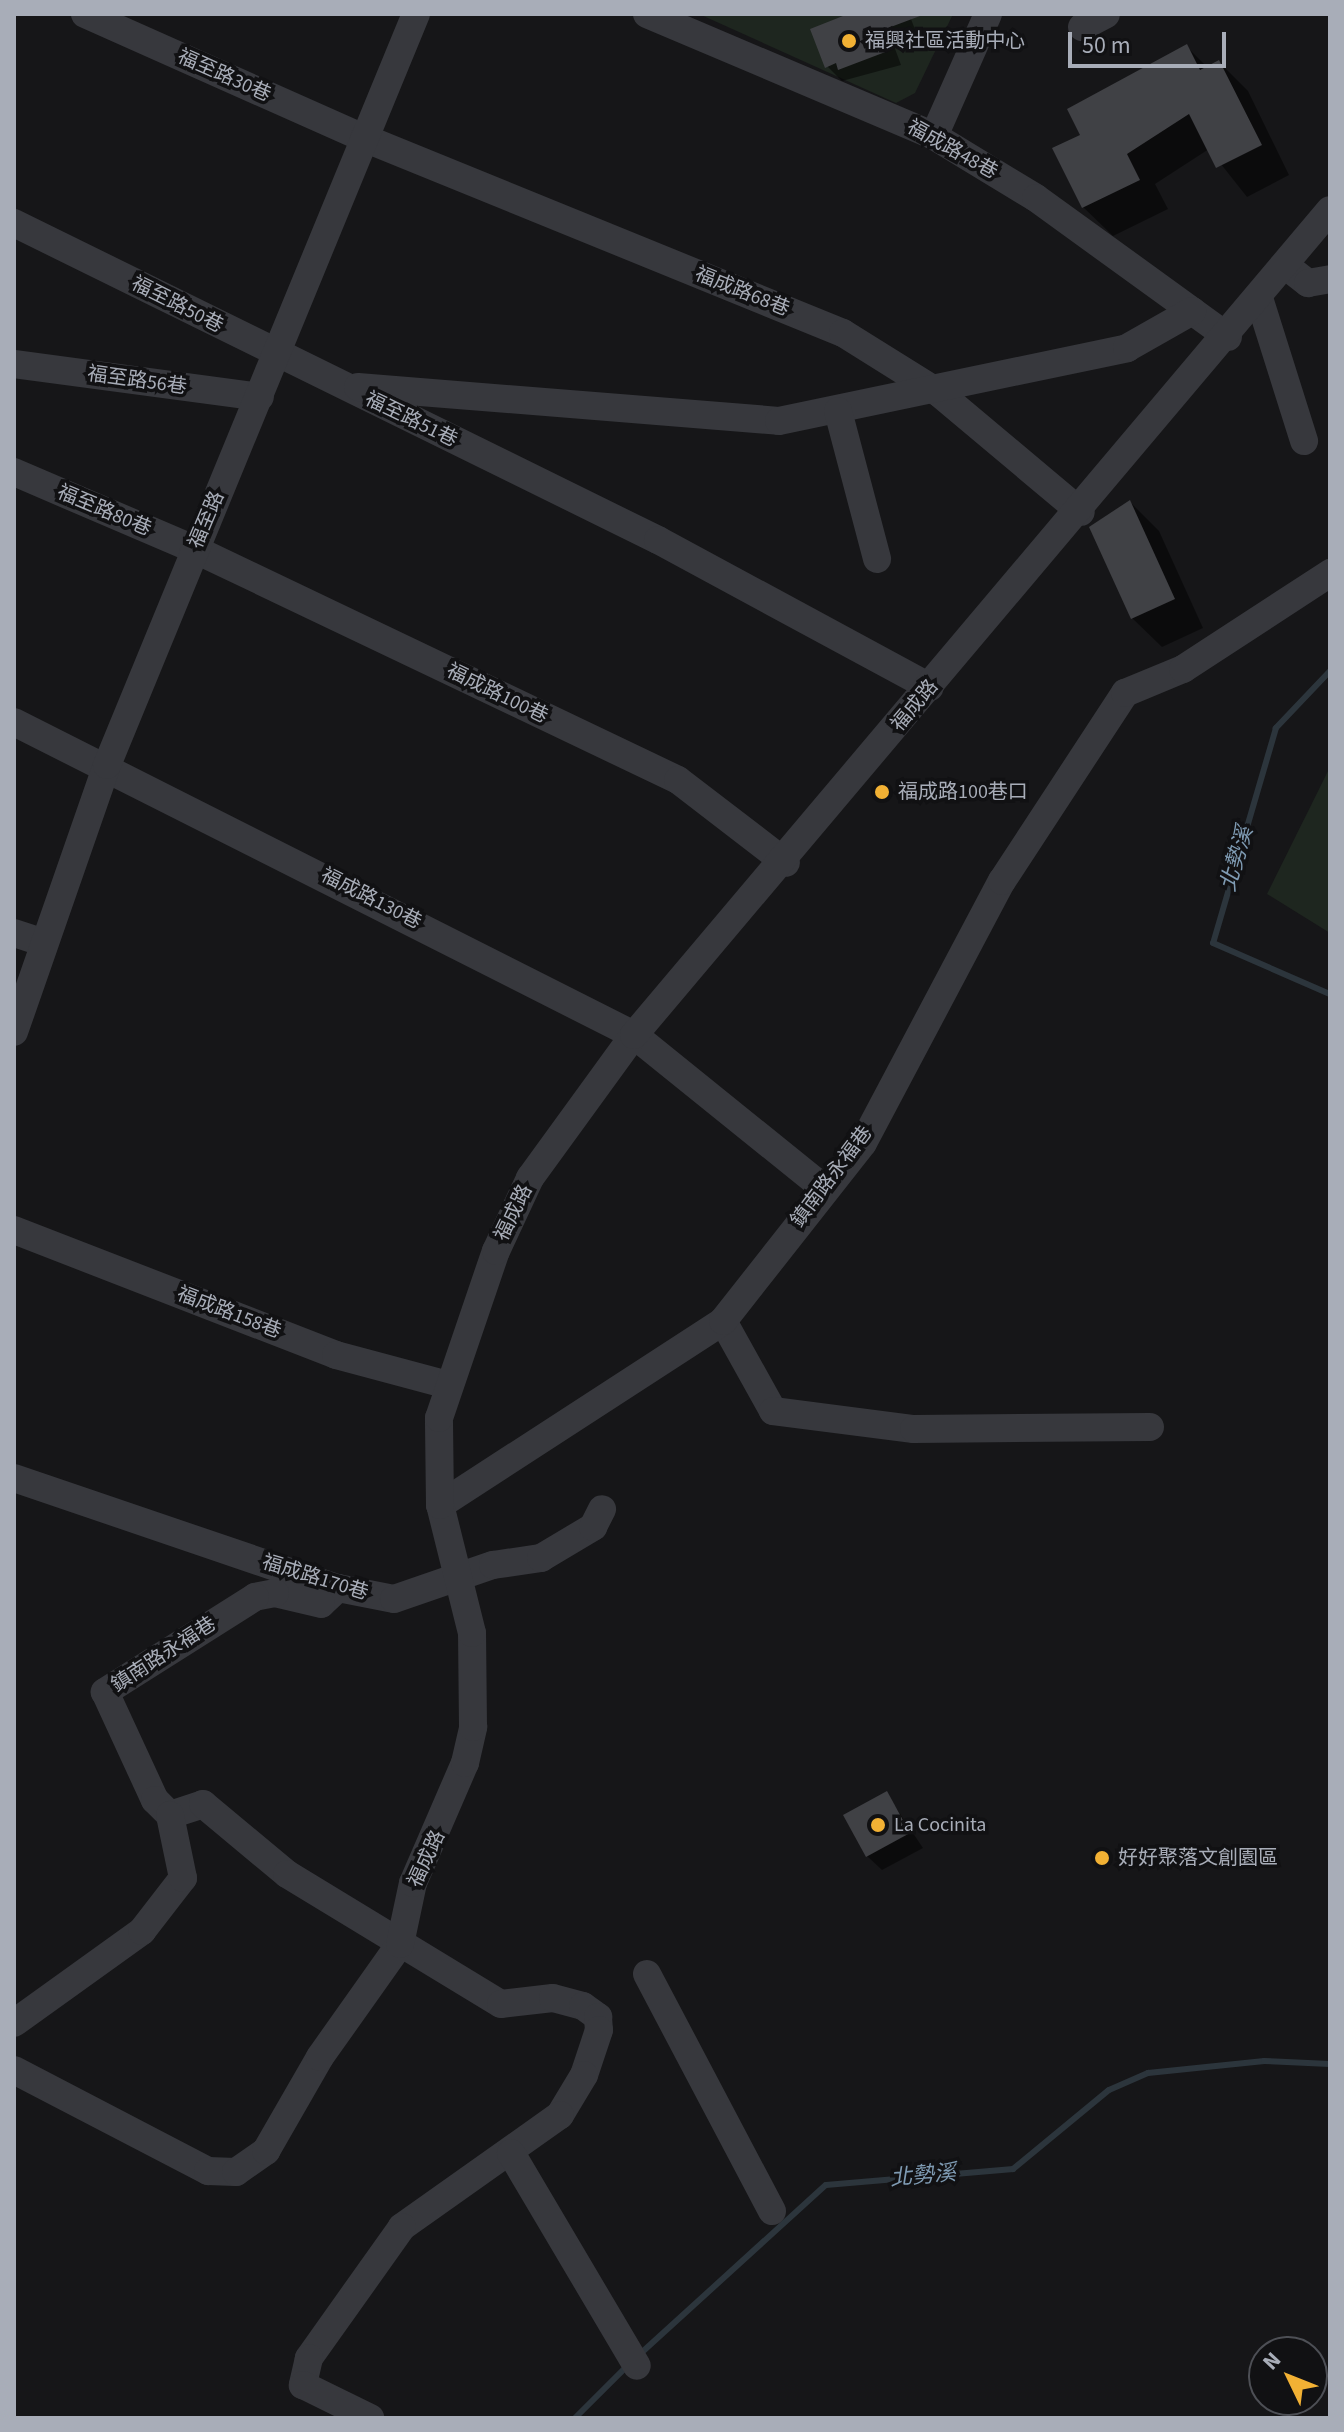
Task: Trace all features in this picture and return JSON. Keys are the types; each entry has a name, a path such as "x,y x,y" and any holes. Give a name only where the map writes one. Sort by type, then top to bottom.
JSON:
{"street":[{"name":"福至路30巷","path":"85,14 364,138"},
{"name":"福至路","path":"14,1032 42,942 107,765 194,549 278,356 416,14"},
{"name":"福成路48巷","path":"647,14 934,136 1036,198 1228,337"},
{"path":"934,136 988,14"},
{"name":"福成路68巷","path":"364,138 843,333 939,393 1081,512"},
{"name":"福成路","path":"14,2070 178,2161 236,2172 266,2151 320,2057 400,1944 413,1883 442,1829 473,1727 472,1633 455,1583 440,1505 436,1457 448,1385 530,1178 634,1035 786,863 930,687 1228,337 1330,210"},
{"name":"福至路50巷","path":"14,223 341,385"},
{"path":"1286,266 1308,283 1330,279"},
{"path":"1259,298 1304,441"},
{"name":"福至路51巷","path":"341,385 779,421 939,393 1127,348 1192,311"},
{"name":"福至路56巷","path":"14,364 260,397"},
{"name":"福至路51巷","path":"341,385 658,540 930,687"},
{"path":"838,411 877,559"},
{"name":"福至路80巷","path":"14,472 194,549"},
{"name":"福成路100巷","path":"194,549 678,780 786,863"},
{"name":"鎮南路永福巷","path":"440,1505 723,1321 863,1143 1002,881 1125,693 1183,669 1330,573"},
{"name":"福成路130巷","path":"14,722 107,765 634,1035 825,1189"},
{"path":"14,933 42,942"},
{"name":"福成路158巷","path":"14,1230 336,1355 448,1385"},
{"path":"723,1321 773,1411 975,1431 1150,1427"},
{"name":"福成路170巷","path":"14,1478 338,1588 394,1599 455,1583 570,1544 602,1509"},
{"name":"鎮南路永福巷","path":"170,1815 155,1800 105,1692 255,1597 275,1593 321,1604 338,1588"},
{"path":"14,2023 142,1931 183,1878 170,1815 203,1804 287,1874 501,2004 553,1998 598,2017 592,2057 560,2115 511,2153 467,2175 402,2227 309,2358 303,2385 312,2408 360,2407 370,2418"},
{"path":"647,1974 772,2211"},
{"path":"511,2153 637,2366"}],"shaded area":[{"path":"699,14 953,14 915,93 896,103"},
{"path":"1330,767 1330,933 1267,894"}],"building":[{"name":"福興社區活動中心","path":"848,14 920,16 880,31 888,51 838,70 836,63 825,68 810,29"},
{"path":"1187,44 1200,70 1219,60 1262,145 1216,168 1189,114 1127,154 1140,180 1082,208 1052,148 1080,135 1067,109"},
{"path":"1130,500 1175,599 1131,619 1089,527"},
{"path":"887,1791 910,1833 866,1857 843,1815"}],"waterway":[{"name":"北勢溪","path":"1330,671 1276,728 1213,943 1330,994"},
{"name":"北勢溪","path":"640,2354 826,2185 1013,2169 1109,2090 1148,2073 1264,2061 1330,2064"},
{"name":"北勢溪","path":"575,2418 629,2364"}],"place":[{"name":"福興社區活動中心","path":"849,41"},
{"name":"福成路100巷口","path":"882,792"},
{"name":"La Cocinita","path":"878,1825"},
{"name":"好好聚落文創園區","path":"1102,1858"}]}
